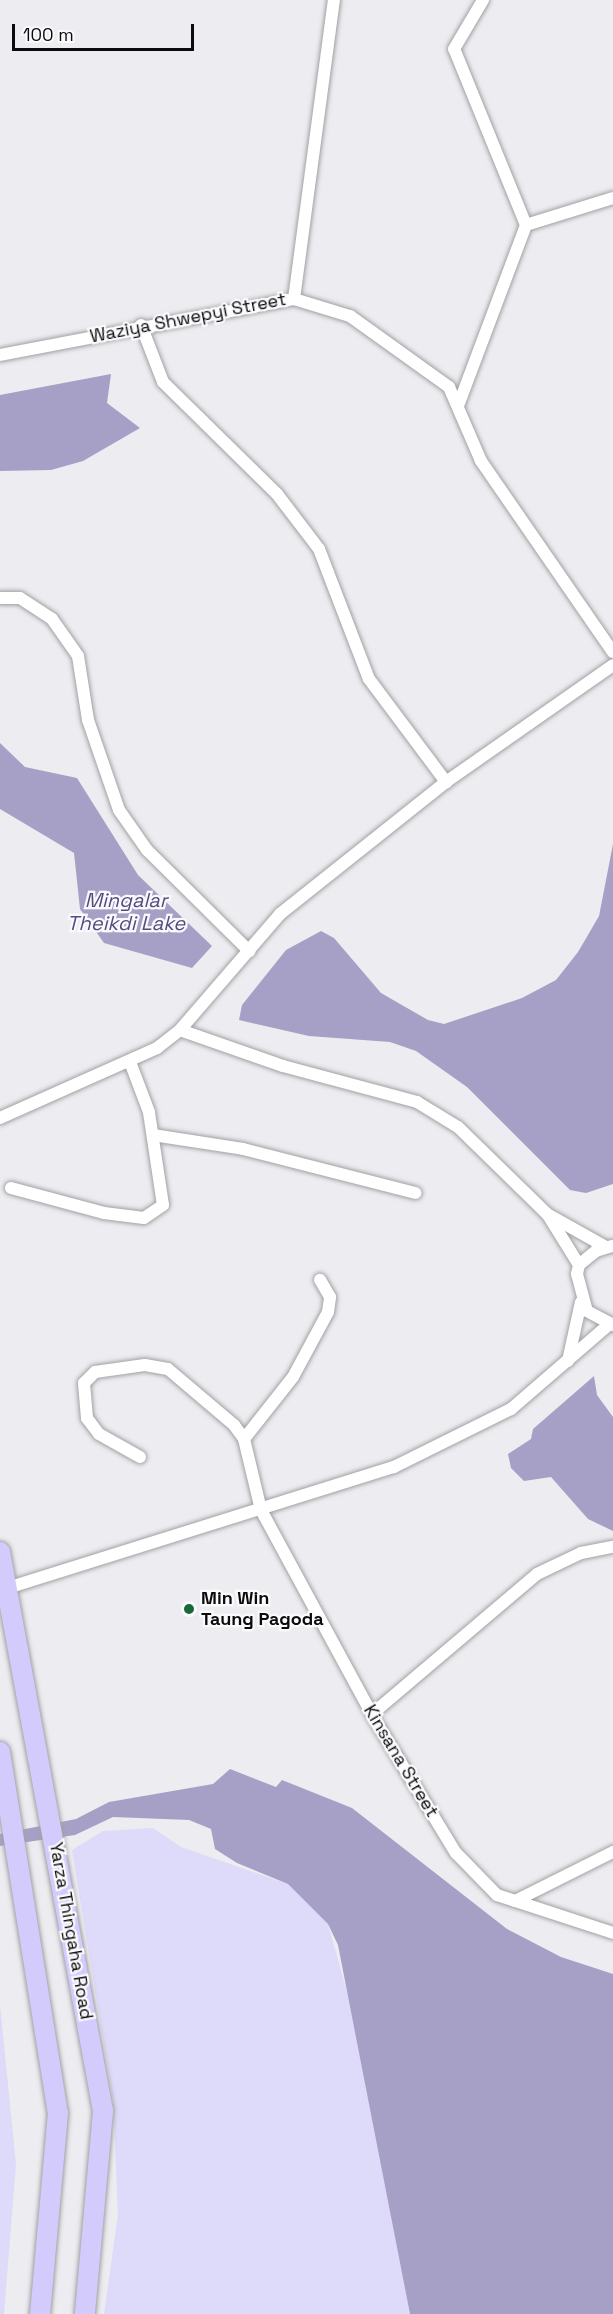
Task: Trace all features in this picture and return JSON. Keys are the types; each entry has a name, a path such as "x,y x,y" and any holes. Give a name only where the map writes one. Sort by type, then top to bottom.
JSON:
{"main road":[{"name":"Yarza Thingaha Road","path":"0,1552 5,1589 58,1856 103,2111 85,2314"},
{"path":"1,1761 58,2113 40,2314"}],"street":[{"name":"Waziya Shwepyi Street","path":"0,355 141,325 294,299 334,0"},
{"path":"458,406 526,225 454,49 483,0"},
{"path":"526,225 613,198"},
{"path":"294,299 350,316 403,350 449,387 482,461 613,652"},
{"path":"141,325 163,382 277,494 319,549 369,679 446,782"},
{"path":"0,598 20,598 52,619 78,656 88,720 119,810 147,850 249,951"},
{"path":"0,1118 130,1062 180,1030 280,914 446,782 613,665"},
{"path":"180,1030 283,1066 417,1102 458,1127 547,1214 579,1265 581,1302 568,1361"},
{"path":"11,1188 104,1214 144,1218 163,1204 153,1135 130,1062"},
{"path":"153,1135 254,1151 415,1193"},
{"path":"547,1214 609,1246"},
{"path":"579,1265 609,1246"},
{"path":"140,1457 99,1434 87,1418 84,1383 95,1372 145,1365 168,1369 199,1390 244,1439 293,1377 328,1312 330,1297 320,1280"},
{"path":"5,1589 394,1467 463,1437 511,1409 610,1325 581,1302"},
{"name":"Kinsana Street","path":"244,1439 261,1510 372,1714 456,1853 497,1895 613,1933"},
{"path":"372,1714 537,1574 581,1553 613,1547"},
{"path":"515,1901 613,1852"}],"shaded area":[{"path":"153,1828 181,1847 288,1884 328,1924 352,2010 410,2314 104,2314 118,2214 113,2100 72,1850 103,1831"},
{"path":"0,2005 16,2164 4,2314 0,2314"}],"water":[{"path":"111,374 107,403 140,428 83,461 51,470 0,471 0,395"},
{"name":"Mingalar Theikdi Lake","path":"0,743 25,767 77,778 138,875 212,946 192,968 104,943 80,909 74,853 0,809"},
{"path":"613,844 613,1184 586,1193 570,1190 467,1087 416,1051 390,1042 309,1036 239,1020 242,1005 286,950 321,931 334,938 381,993 428,1020 444,1024 522,998 556,980 578,952 599,916"},
{"path":"594,1376 597,1395 613,1417 613,1531 588,1519 551,1477 524,1481 511,1468 508,1454 531,1439 533,1429"},
{"path":"230,1769 276,1787 282,1780 352,1808 507,1929 561,1957 613,1974 613,2314 410,2314 338,1945 328,1924 288,1884 237,1863 215,1849 211,1829 189,1820 113,1817 75,1835 0,1846 0,1834 76,1819 109,1802 213,1784"}],"place":[{"name":"Min Win Taung Pagoda","path":"189,1609"}]}
